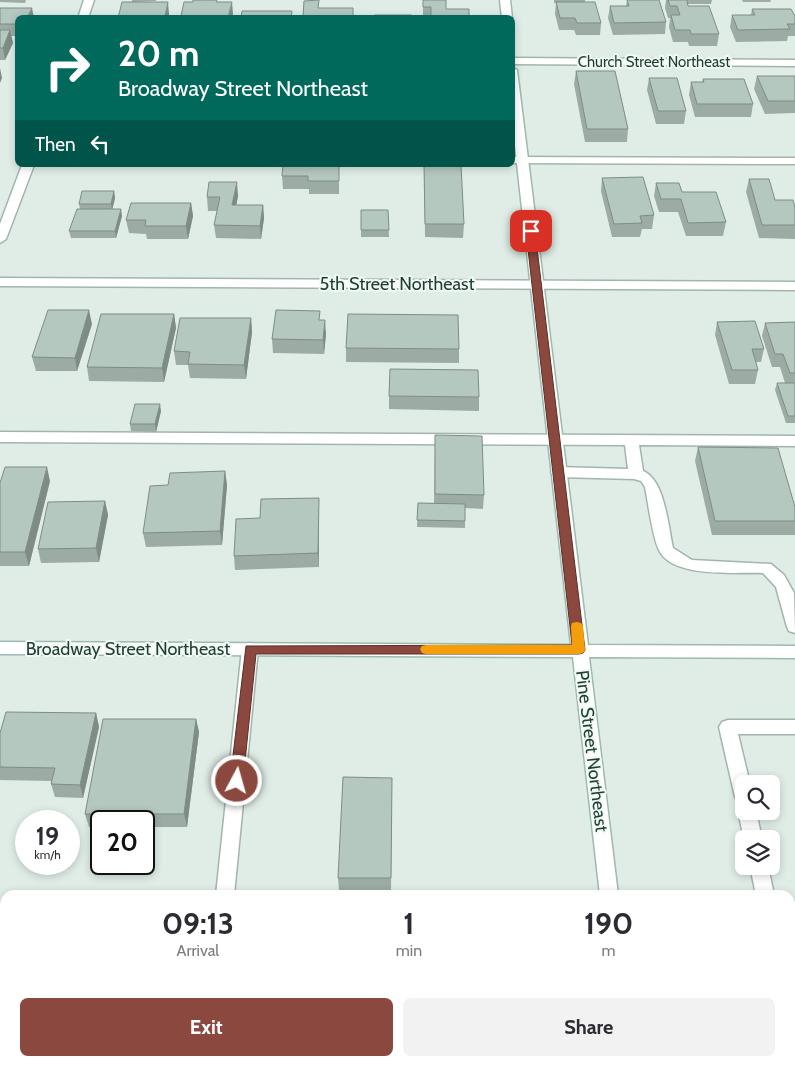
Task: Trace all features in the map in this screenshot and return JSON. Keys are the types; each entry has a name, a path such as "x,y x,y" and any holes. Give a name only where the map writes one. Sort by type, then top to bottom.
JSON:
{"main road":[{"path":"84,15 89,0"},
{"path":"505,0 507,15"},
{"name":"Church Street Northeast","path":"515,61 795,63"},
{"name":"Pine Street Northeast","path":"515,115 518,160 537,284 608,890"},
{"path":"518,160 795,161"},
{"path":"0,239 27,167"},
{"name":"5th Street Northeast","path":"0,282 795,286"},
{"path":"0,438 795,441"},
{"path":"631,440 636,474"},
{"path":"558,472 636,474 646,478 652,487 666,550 672,556 689,565 766,568 777,574 782,582 795,627"},
{"name":"Broadway Street Northeast","path":"0,648 795,652"},
{"path":"226,890 250,649"},
{"path":"739,775 728,727 795,727"},
{"path":"761,875 764,890"}],"building":[{"path":"193,0 217,0 216,2 232,2 229,15 181,15 184,2 193,2"},
{"path":"319,0 318,8 353,8 353,15 303,15 304,1"},
{"path":"423,0 446,0 446,9 469,9 469,15 431,15 431,7 423,7"},
{"path":"627,0 659,0 666,22 614,23 610,6 629,6"},
{"path":"668,0 687,0 688,6 709,6 719,34 691,34 690,30 675,30 671,15 680,15 677,6 670,6"},
{"path":"122,2 168,2 165,15 119,15"},
{"path":"556,2 595,2 601,23 577,23 575,18 560,18"},
{"path":"0,8 32,8 28,15 15,15 15,24 0,24"},
{"path":"752,9 791,9 795,16 795,24 787,24 790,29 738,30 732,15 755,15"},
{"path":"242,11 292,11 291,15 241,15"},
{"path":"0,30 10,30 3,48 0,48"},
{"path":"576,71 615,71 628,129 587,129"},
{"path":"757,76 795,76 795,101 768,101"},
{"path":"649,78 677,78 686,111 658,111"},
{"path":"703,79 744,79 753,104 697,104 691,82 704,82"},
{"path":"283,167 339,167 339,181 308,181 308,176 282,176"},
{"path":"424,167 461,167 464,224 425,224"},
{"path":"643,177 654,215 640,216 642,223 614,224 602,178"},
{"path":"749,179 769,179 775,200 793,200 795,225 762,225"},
{"path":"209,182 237,182 232,205 263,205 260,226 214,225 220,197 207,197"},
{"path":"656,183 679,183 682,192 716,192 726,222 688,223 681,199 661,199"},
{"path":"82,191 114,191 111,204 79,204"},
{"path":"131,203 191,203 186,226 145,226 146,220 126,220"},
{"path":"77,209 121,209 115,231 69,231"},
{"path":"361,210 388,210 389,230 361,230"},
{"path":"48,310 89,310 75,358 32,357"},
{"path":"276,310 320,311 319,320 325,320 323,340 272,339"},
{"path":"101,314 174,314 162,368 87,367"},
{"path":"348,314 458,315 459,349 346,348"},
{"path":"180,318 251,318 244,365 188,364 190,352 174,351"},
{"path":"755,321 764,349 752,349 758,370 732,370 717,322"},
{"path":"795,322 795,373 790,373 783,354 775,354 765,323"},
{"path":"390,369 478,370 479,397 389,396"},
{"path":"777,383 795,383 795,416 788,416"},
{"path":"135,404 160,404 155,424 130,424"},
{"path":"435,435 482,436 484,495 435,494"},
{"path":"698,447 778,448 795,507 795,521 715,521"},
{"path":"5,467 47,467 25,552 0,552 0,483"},
{"path":"225,471 220,531 143,533 150,486 168,485 170,473"},
{"path":"319,498 318,553 234,556 236,519 260,518 261,499"},
{"path":"105,501 96,548 38,549 48,502"},
{"path":"418,503 465,504 465,521 417,520"},
{"path":"6,712 96,713 80,785 51,784 55,768 0,767 0,733"},
{"path":"103,719 196,719 184,814 155,814 155,810 90,810 90,814 85,814"},
{"path":"343,777 392,778 391,878 338,878"}],"slow traffic":[{"path":"426,649 579,650 577,626"}],"route":[{"path":"237,781 250,649 579,650 531,231"}]}
